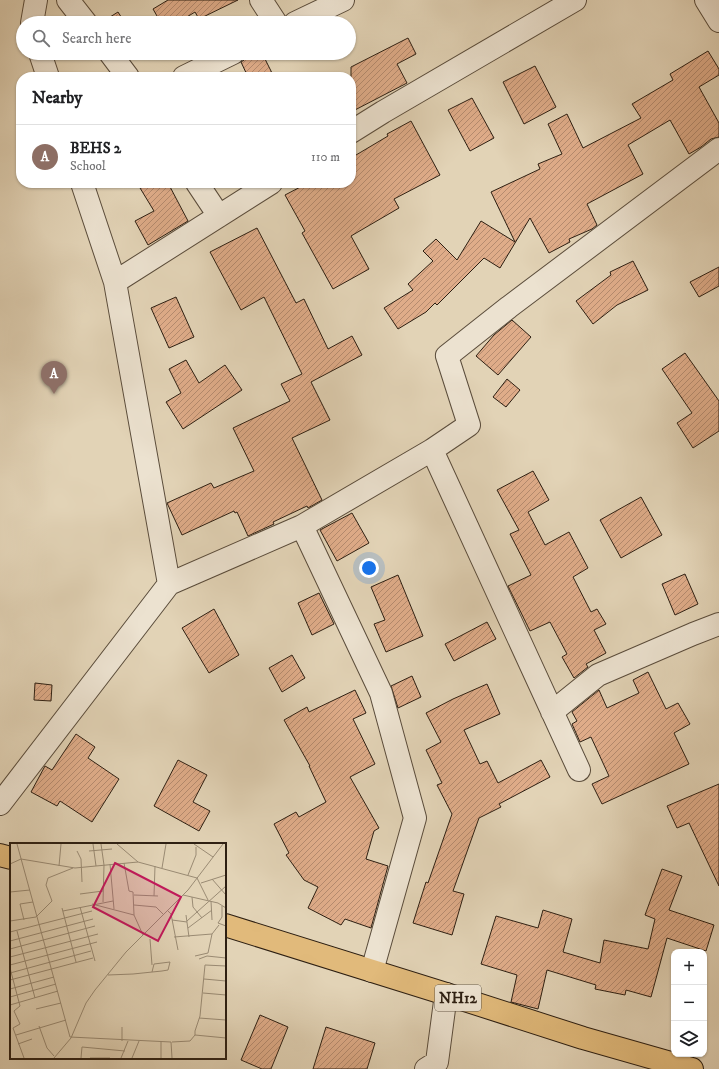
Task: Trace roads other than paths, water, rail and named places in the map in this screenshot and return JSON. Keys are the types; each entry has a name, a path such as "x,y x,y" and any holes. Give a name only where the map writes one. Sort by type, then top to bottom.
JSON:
{"highway":[{"path":"0,855 10,858"},
{"name":"NH12","path":"226,925 583,1038 692,1069"}],"street":[{"path":"33,16 36,0"},
{"path":"68,0 81,16"},
{"path":"261,0 271,16"},
{"path":"310,16 343,0"},
{"path":"356,129 575,0"},
{"path":"706,0 719,21"},
{"path":"42,60 46,72"},
{"path":"115,60 124,72"},
{"path":"194,72 219,60"},
{"path":"0,804 168,584 302,526 432,450 469,425 447,356 509,307 719,149"},
{"path":"84,188 115,282 168,584"},
{"path":"200,188 219,216"},
{"path":"115,282 263,188"},
{"path":"432,450 579,770"},
{"path":"302,526 381,694 416,818 372,971"},
{"path":"552,712 598,675 719,624"},
{"path":"426,1069 437,1062 446,994"}],"place":[{"name":"BEHS 2","path":"54,394"}]}
